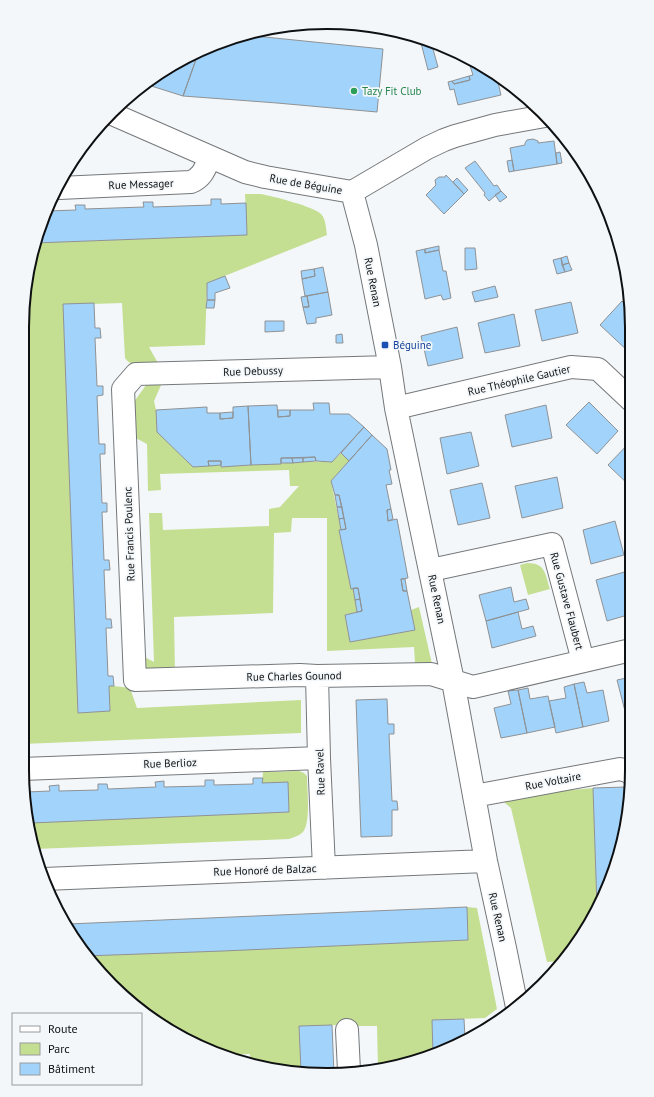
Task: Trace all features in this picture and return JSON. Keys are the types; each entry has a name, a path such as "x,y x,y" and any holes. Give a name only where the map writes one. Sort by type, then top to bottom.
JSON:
{"street":[{"name":"Rue de Béguine","path":"116,116 245,172 265,177 352,192 427,148 444,140 495,125 539,117"},
{"name":"Rue Messager","path":"64,188 191,182 202,175 210,157"},
{"name":"Rue Renan","path":"352,192 366,246 390,367 396,408 453,681 486,861 516,1000"},
{"name":"Rue Debussy","path":"123,389 136,374 390,367"},
{"name":"Rue Théophile Gautier","path":"396,408 571,367 598,369 625,394"},
{"name":"Rue Francis Poulenc","path":"123,389 135,680"},
{"name":"Rue Gustave Flaubert","path":"430,570 552,544 583,661"},
{"name":"Rue Charles Gounod","path":"135,680 300,675 431,674 473,686 625,651"},
{"name":"Rue Ravel","path":"317,676 324,868"},
{"name":"Rue Berlioz","path":"29,769 319,758"},
{"name":"Rue Voltaire","path":"474,796 620,769 625,770"},
{"name":"Rue Honoré de Balzac","path":"50,879 486,861"},
{"path":"347,1030 349,1067"}],"green space":[{"path":"245,194 266,195 293,202 317,211 324,219 327,235 207,283 205,345 149,347 159,365 136,365 132,364 125,358 122,303 63,305 78,713 110,711 109,686 130,688 137,708 301,700 301,733 29,744 29,327 32,288 41,243 247,235"},
{"path":"149,381 162,383 154,401 157,432 193,467 332,462 341,453 349,461 331,481 341,530 339,531 351,588 353,588 357,612 345,615 350,642 415,630 411,610 419,607 432,664 415,664 414,647 327,651 327,518 292,518 291,532 274,533 273,613 174,617 175,674 151,675 139,664 139,654 154,662 149,513 162,513 163,530 269,526 269,509 280,507 299,486 290,486 289,470 160,474 161,490 148,491 147,444 130,435 128,410"},
{"path":"527,563 538,565 544,570 550,589 528,595 520,565"},
{"path":"299,771 307,776 308,814 303,832 289,839 40,849 34,822 289,812 288,783 262,783 263,772"},
{"path":"593,788 597,896 575,936 555,961 547,962 511,808 498,797"},
{"path":"467,907 477,908 497,1009 485,1018 432,1020 433,1048 404,1058 378,1063 377,1026 299,1026 301,1066 269,1062 250,1058 250,1054 239,1054 231,1052 195,1037 161,1018 116,981 95,956 468,940"}],"building":[{"path":"261,37 383,49 377,112 183,96 196,60 250,39"},
{"path":"421,44 433,49 438,67 428,70"},
{"path":"196,60 183,96 152,86 161,79"},
{"path":"470,66 498,83 501,95 458,105 454,89 450,90 448,82 452,81 454,84 470,80 469,76 473,75"},
{"path":"469,76 470,80 454,84 452,81"},
{"path":"533,139 538,141 538,143 554,141 557,164 514,171 510,148 525,145 527,140"},
{"path":"560,152 562,163 557,164 556,153"},
{"path":"512,160 514,171 509,172 507,161"},
{"path":"475,161 494,186 497,185 501,191 489,201 484,195 485,193 465,168"},
{"path":"446,175 464,194 444,214 426,195 436,185 435,180 439,177 445,177"},
{"path":"457,178 468,190 464,194 453,182"},
{"path":"501,191 507,197 500,202 495,195"},
{"path":"211,199 221,199 221,204 246,203 247,235 41,243 53,211 76,210 75,205 85,205 85,209 144,207 143,202 153,202 153,207 211,205"},
{"path":"439,246 439,250 425,253 425,249"},
{"path":"465,248 475,248 477,269 465,270"},
{"path":"425,249 425,253 439,250 443,271 446,271 451,298 443,300 441,295 425,299 416,251"},
{"path":"567,256 569,263 562,265 561,258"},
{"path":"561,258 565,272 557,274 553,260"},
{"path":"569,263 572,270 565,272 562,265"},
{"path":"323,267 328,292 305,296 302,279 315,276 314,269"},
{"path":"314,269 315,276 302,279 301,271"},
{"path":"225,276 230,288 215,293 215,300 207,300 207,283"},
{"path":"495,286 498,297 475,302 472,292"},
{"path":"328,292 332,315 316,318 316,323 307,324 303,307 309,307 307,296"},
{"path":"307,296 309,307 303,307 301,297"},
{"path":"207,300 215,300 214,308 206,308"},
{"path":"622,301 624,308 625,348 600,325"},
{"path":"571,302 578,333 542,341 535,310"},
{"path":"94,303 95,328 100,328 101,338 95,338 97,386 103,386 103,395 97,396 99,444 105,444 105,454 100,454 102,503 107,503 107,512 102,512 104,560 109,560 110,570 104,570 106,619 111,619 112,628 106,628 108,676 113,676 114,686 109,686 110,711 78,713 63,304"},
{"path":"514,314 520,346 485,353 478,323"},
{"path":"265,321 284,321 284,331 265,332"},
{"path":"457,327 463,358 428,366 421,336"},
{"path":"342,334 343,343 336,343 336,335"},
{"path":"589,402 618,431 597,454 566,425"},
{"path":"313,403 329,403 330,414 349,414 364,427 332,462 316,461 315,457 281,458 281,464 251,465 248,406 277,405 278,417 290,416 290,410 314,410"},
{"path":"546,405 552,438 512,447 505,415"},
{"path":"248,406 251,465 221,467 221,461 208,461 209,466 193,467 157,432 156,410 207,407 207,413 220,413 220,419 233,418 233,407"},
{"path":"278,410 290,410 290,416 278,417"},
{"path":"233,412 233,418 220,419 220,413"},
{"path":"364,427 372,435 349,461 341,453"},
{"path":"471,432 479,466 447,474 440,438"},
{"path":"372,435 387,449 392,484 386,485 391,509 387,510 388,521 397,519 408,578 401,579 403,591 407,591 415,630 350,642 345,615 362,611 358,588 351,589 339,530 346,529 339,495 335,495 331,481"},
{"path":"625,447 625,481 608,465"},
{"path":"315,457 316,461 303,462 303,458"},
{"path":"281,458 292,458 293,463 281,463"},
{"path":"292,458 303,458 303,462 293,463"},
{"path":"208,461 221,461 221,465 209,466"},
{"path":"557,477 563,508 522,518 515,486"},
{"path":"482,483 490,518 458,525 450,490"},
{"path":"335,495 339,495 342,507 337,507"},
{"path":"337,507 342,507 344,518 339,519"},
{"path":"391,509 393,519 388,521 387,510"},
{"path":"344,518 346,529 341,530 339,519"},
{"path":"615,521 624,555 591,564 583,530"},
{"path":"625,572 625,616 607,621 596,580"},
{"path":"401,579 405,579 407,591 403,591"},
{"path":"511,587 514,602 526,599 529,609 486,621 479,595"},
{"path":"353,588 358,588 360,599 355,600"},
{"path":"360,599 362,611 357,612 355,600"},
{"path":"518,612 522,629 533,626 536,636 492,648 486,621"},
{"path":"625,678 625,711 617,680"},
{"path":"584,682 587,693 603,690 609,721 583,727 574,684"},
{"path":"574,684 583,727 556,733 549,701 566,698 564,687"},
{"path":"528,688 530,699 548,696 555,727 527,733 518,690"},
{"path":"518,690 527,733 501,738 494,708 511,704 508,691"},
{"path":"387,699 388,724 394,724 394,734 389,734 392,801 397,801 398,810 392,810 392,836 361,837 356,700"},
{"path":"253,778 263,778 262,783 288,782 289,812 34,823 30,792 50,791 49,786 59,785 59,791 98,790 98,784 107,784 108,789 156,787 155,782 164,781 164,787 205,786 205,780 214,780 214,785 253,784"},
{"path":"624,787 622,809 615,847 597,896 593,788"},
{"path":"467,907 468,940 95,956 79,936 72,924"},
{"path":"464,1019 465,1034 433,1048 432,1020"},
{"path":"332,1025 334,1068 301,1066 299,1026"}],"place":[{"name":"Tazy Fit Club","path":"354,91"},
{"name":"Béguine","path":"385,345"}]}
